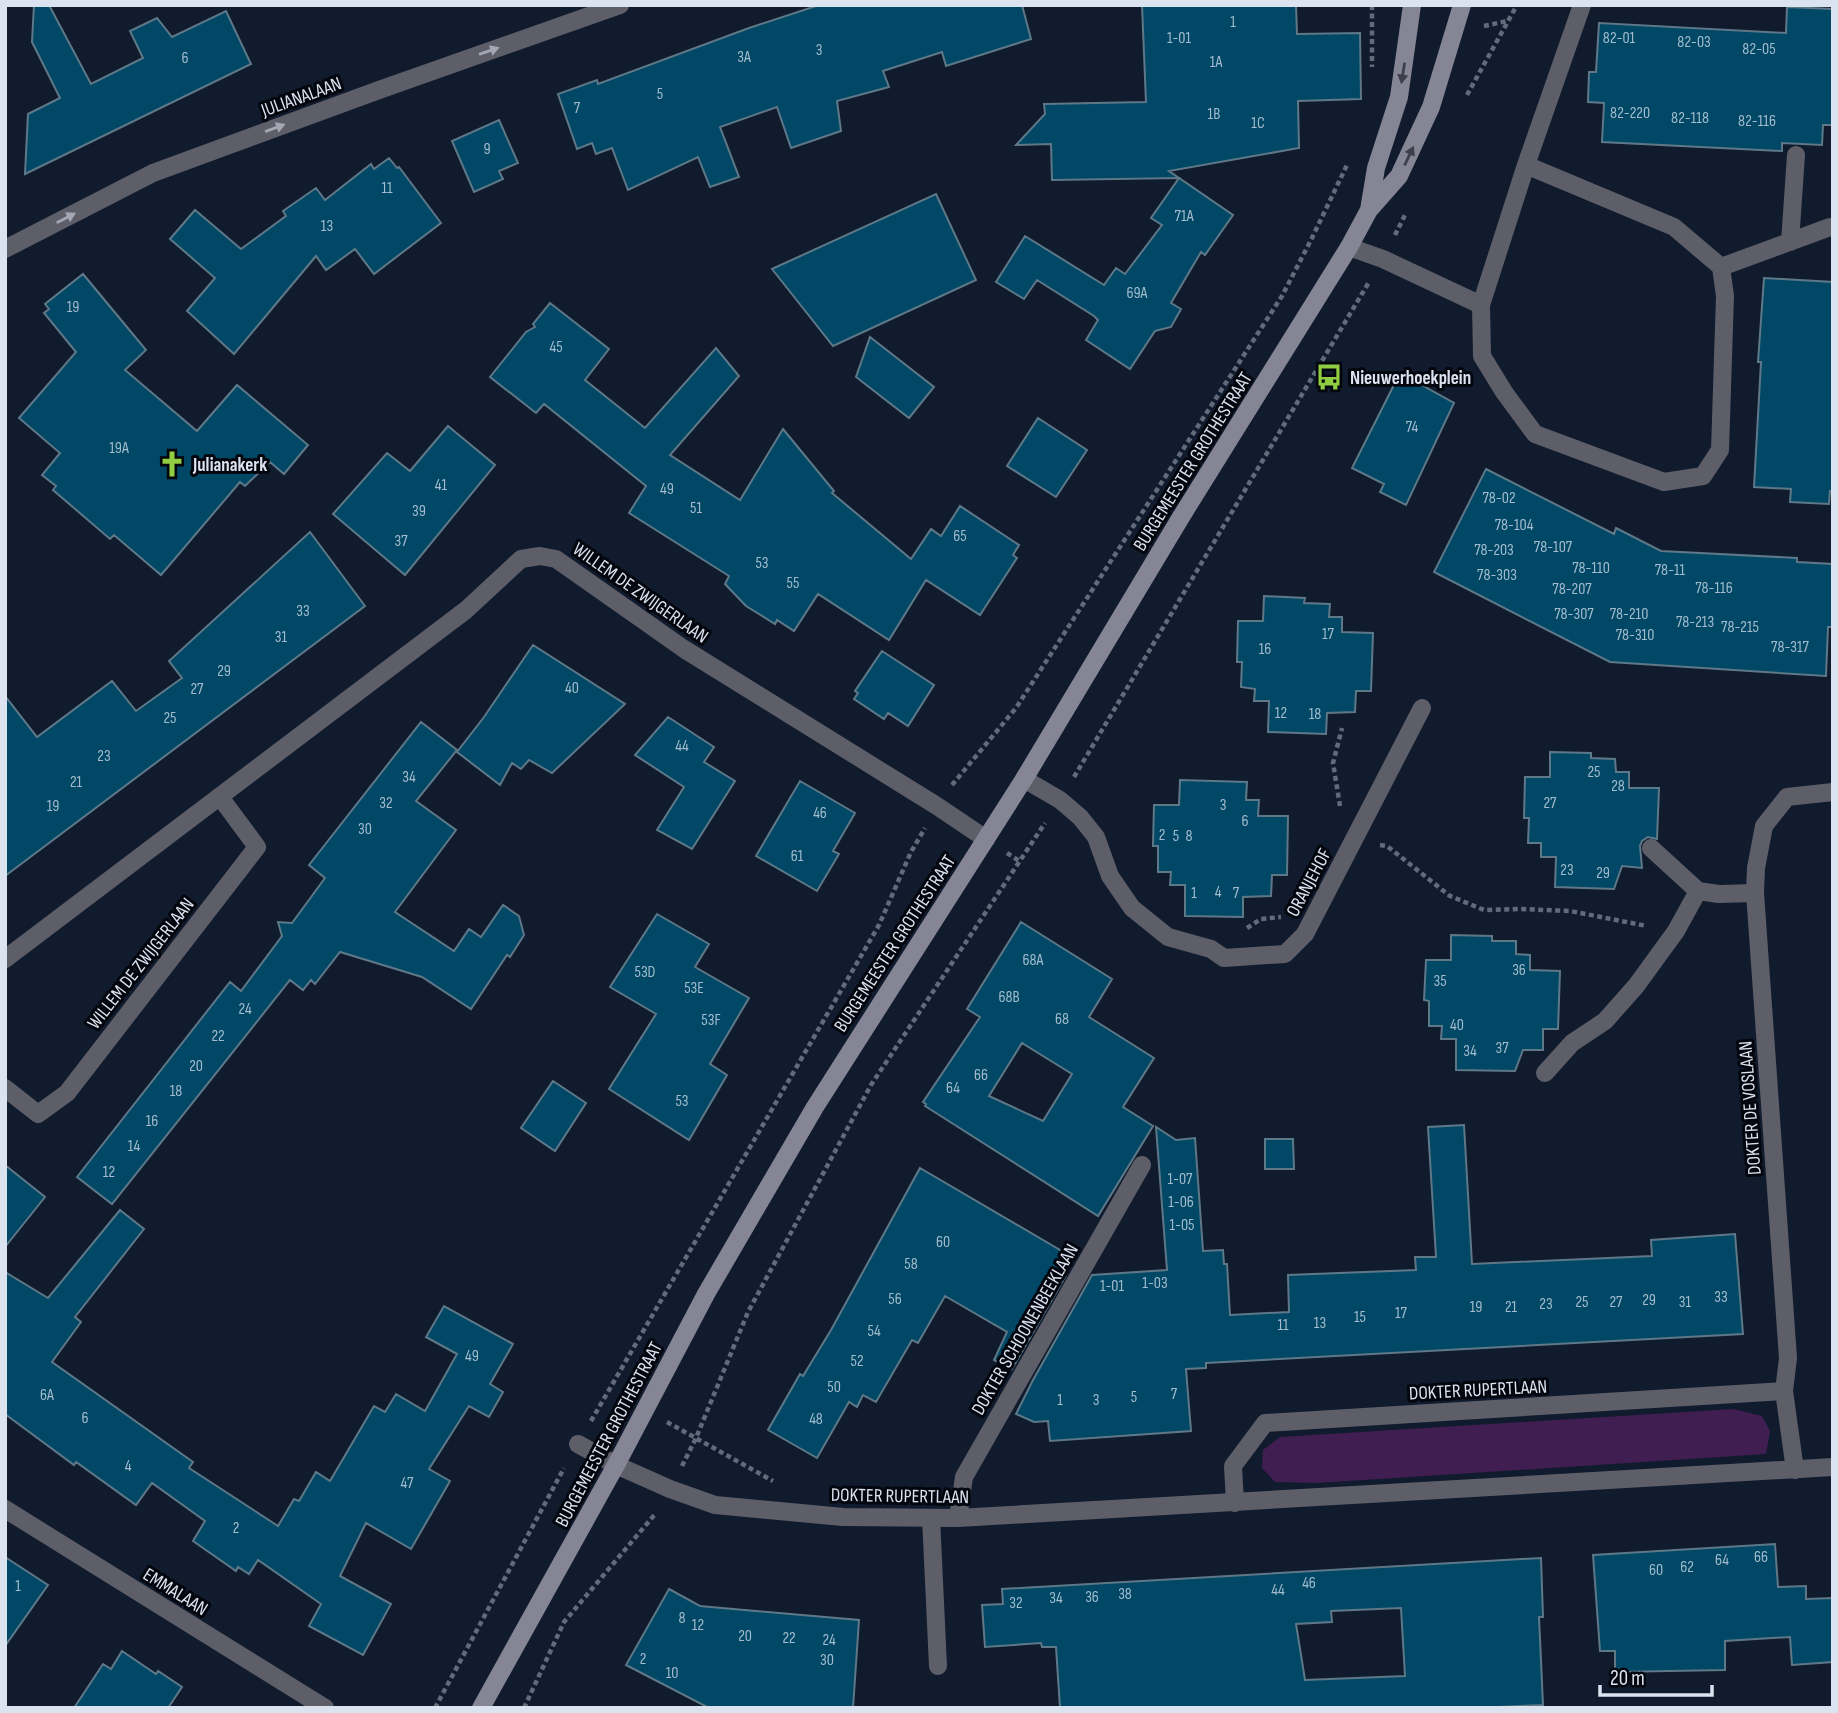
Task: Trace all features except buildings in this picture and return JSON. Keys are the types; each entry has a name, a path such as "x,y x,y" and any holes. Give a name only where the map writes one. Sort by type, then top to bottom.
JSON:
{"main road":[{"path":"1368,210 1376,168 1399,97 1412,5"},
{"path":"1349,247 1368,210 1399,176 1431,107 1462,5"},
{"name":"BURGEMEESTER GROTHESTRAAT","path":"481,1708 617,1465 706,1294 815,1107 1024,779 1181,517 1349,247"}],"street":[{"name":"JULIANALAAN","path":"5,249 153,173 620,5"},
{"path":"1526,165 1674,227 1721,267 1725,296 1720,450 1703,476 1664,482 1535,434 1482,356 1481,306 1526,165 1582,5"},
{"path":"1790,242 1796,155"},
{"path":"1721,267 1830,227"},
{"path":"1349,247 1383,258 1481,306"},
{"name":"WILLEM DE ZWIJGERLAAN","path":"5,959 466,610 521,559 540,556 556,559 684,649 986,839"},
{"name":"ORANJEHOF","path":"1024,779 1060,800 1096,837 1110,876 1132,908 1168,937 1211,949 1224,958 1285,954 1305,934 1422,708"},
{"name":"DOKTER DE VOSLAAN","path":"1795,1470 1784,1391 1788,1358 1755,893 1756,868 1764,826 1787,797 1833,792"},
{"name":"WILLEM DE ZWIJGERLAAN","path":"5,1088 38,1114 67,1093 257,847 220,797"},
{"path":"1651,848 1698,891 1719,894 1755,893"},
{"path":"1545,1073 1572,1043 1605,1021 1636,986 1676,931 1698,891"},
{"name":"DOKTER SCHOONENBEEKLAAN","path":"958,1518 964,1478 1142,1165"},
{"name":"DOKTER RUPERTLAAN","path":"1235,1503 1233,1466 1265,1423 1784,1391"},
{"name":"DOKTER RUPERTLAAN","path":"578,1444 670,1489 715,1504 842,1517 958,1518 1833,1467"},
{"name":"EMMALAAN","path":"5,1509 325,1708"},
{"path":"931,1518 938,1666"}],"path":[{"path":"1372,5 1372,71"},
{"path":"1507,21 1517,5"},
{"name":"BURGEMEESTER GROTHESTRAAT","path":"435,1708 609,1389 879,925 911,852 937,806 962,770 1016,708 1282,296 1353,152"},
{"path":"523,1708 564,1622 652,1520 670,1489 696,1438 748,1312 871,1085 1060,800 1383,258"},
{"path":"1342,728 1333,763 1340,812 1353,840 1387,846 1450,896 1484,910 1570,911 1676,931"},
{"path":"609,1389 770,1480 781,1483"}],"shaded area":[{"path":"1734,1409 1762,1416 1770,1431 1766,1454 1317,1483 1275,1482 1262,1468 1263,1450 1280,1437"}],"place":[{"name":"Nieuwerhoekplein","path":"1329,377"},
{"name":"Julianakerk","path":"172,464"}]}
